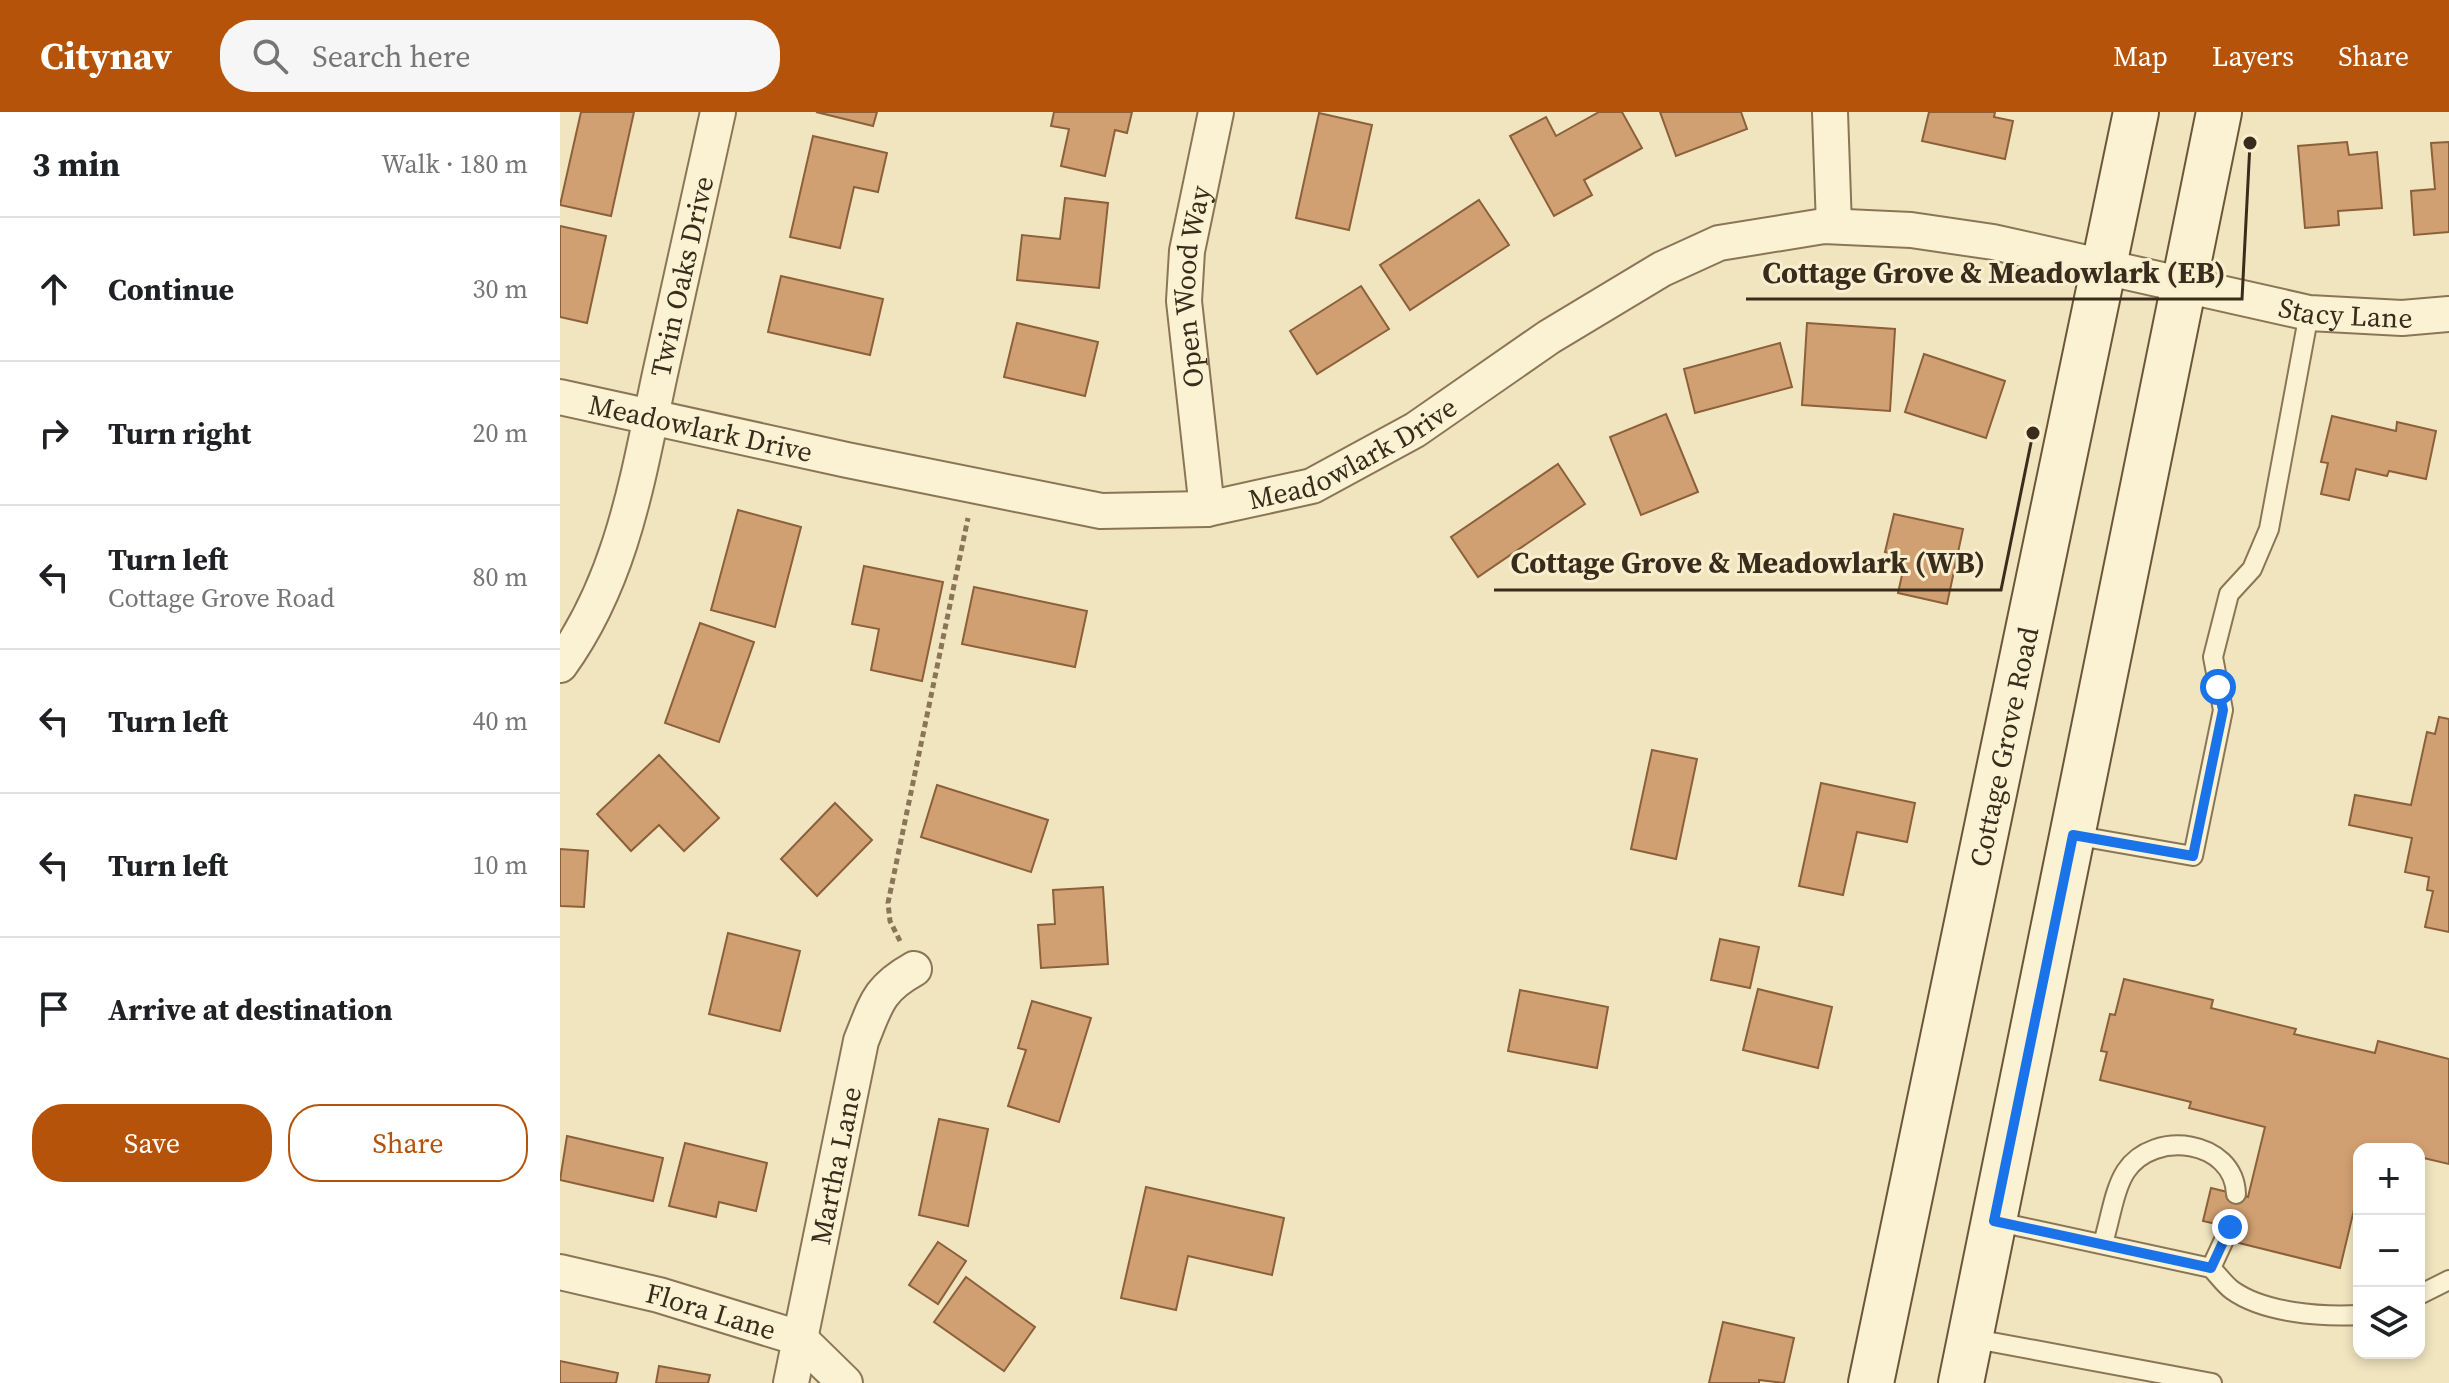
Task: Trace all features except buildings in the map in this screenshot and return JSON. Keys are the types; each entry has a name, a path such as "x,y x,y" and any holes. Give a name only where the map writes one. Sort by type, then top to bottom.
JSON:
{"main road":[{"name":"Cottage Grove Road","path":"1871,1383 2136,112"},
{"path":"1961,1383 2219,112"}],"street":[{"name":"Twin Oaks Drive","path":"560,665 582,634 610,577 632,505 718,112"},
{"name":"Open Wood Way","path":"1207,509 1184,301 1187,251 1216,112"},
{"path":"1830,112 1834,226"},
{"name":"Meadowlark Drive","path":"560,397 974,486 1120,513 1207,509 1312,486 1415,430 1549,337 1662,269 1719,243 1834,226 1911,230 1993,242 2103,267"},
{"name":"Stacy Lane","path":"2103,267 2309,313 2402,318 2449,314"},
{"name":"Martha Lane","path":"791,1383 861,1041 878,999 891,982 914,969"},
{"name":"Flora Lane","path":"560,1272 659,1295 799,1338 845,1383"}],"lane":[{"path":"2073,835 2193,856 2223,710 2213,657 2229,594 2252,569 2269,529 2309,313"},
{"path":"2103,1243 2125,1172 2154,1149 2188,1146 2205,1149 2223,1160 2235,1182 2236,1194"},
{"path":"1994,1221 2211,1268 2232,1290 2258,1304 2336,1316 2353,1315"},
{"path":"2211,1268 2230,1227"},
{"path":"2425,1292 2449,1280"},
{"path":"1970,1338 2212,1383"}],"path":[{"path":"914,969 890,921 888,903 974,486"}],"place":[{"name":"Cottage Grove & Meadowlark (EB)","path":"2250,143"},
{"name":"Cottage Grove & Meadowlark (WB)","path":"2033,433"}],"route":[{"path":"2218,687 2223,710 2193,856 2073,835 1994,1221 2165,1255 2211,1268 2230,1227"}]}
